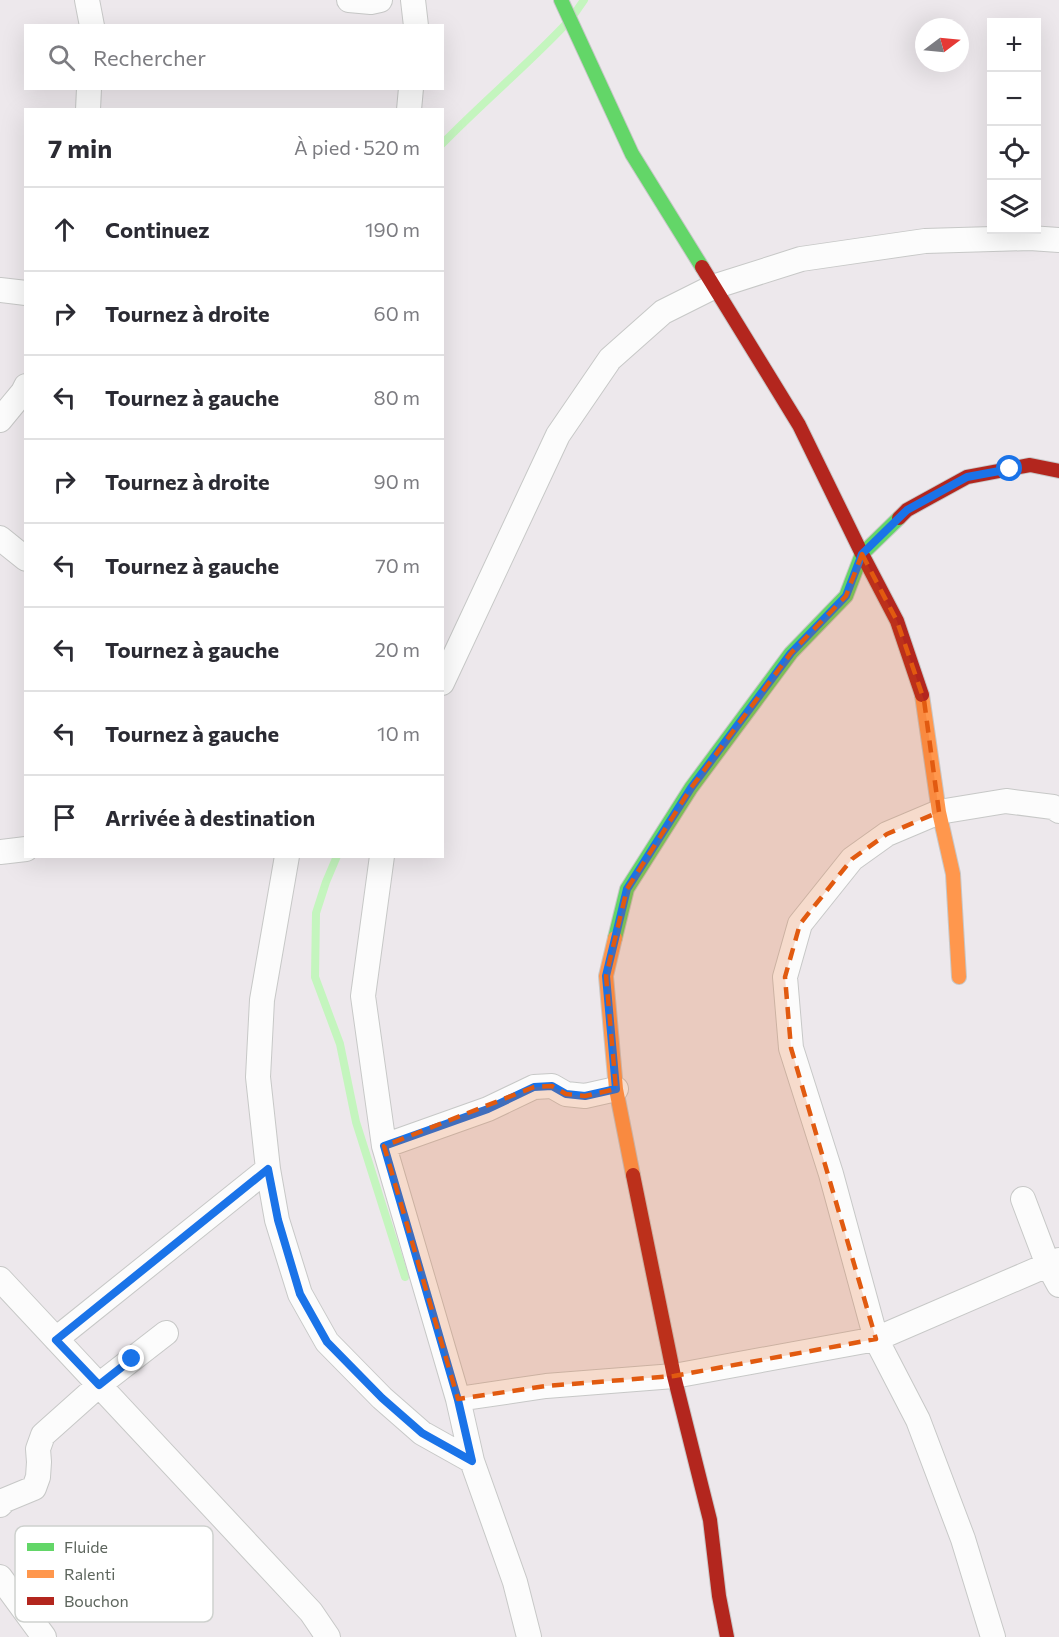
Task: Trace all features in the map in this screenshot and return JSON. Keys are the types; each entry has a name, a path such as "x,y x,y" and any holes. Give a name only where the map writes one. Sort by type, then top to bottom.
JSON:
{"street":[{"path":"87,0 92,24"},
{"path":"349,0 371,2 380,0"},
{"path":"413,0 416,24"},
{"path":"561,0 632,153 799,425 897,621 924,700 939,812 953,874 959,976"},
{"path":"88,108 89,90"},
{"path":"409,108 411,90"},
{"path":"444,679 558,435 610,359 663,312 713,287 801,259 925,241 1030,238 1059,240"},
{"path":"0,290 24,293"},
{"path":"0,420 24,390"},
{"path":"727,1637 719,1596 710,1520 674,1376 616,1089 606,976 627,889 691,788 791,653 846,596 862,554 907,510 967,477 1030,465 1059,471"},
{"path":"0,538 24,557"},
{"path":"993,1637 963,1539 918,1420 876,1338 831,1174 791,1048 785,977 800,924 852,859 887,834 939,812 1006,801 1053,807 1059,811"},
{"path":"0,852 24,849"},
{"path":"287,858 262,1000 258,1077 268,1169 278,1220 300,1294 327,1342 382,1398 422,1433 472,1461"},
{"path":"382,858 363,996 384,1146 458,1400 472,1461 515,1582 529,1637"},
{"path":"384,1146 488,1109 534,1087 552,1086 566,1094 585,1096 616,1089"},
{"path":"56,1340 268,1169"},
{"path":"458,1400 546,1386 674,1376 876,1338 1055,1270 1023,1199"},
{"path":"0,1279 310,1612 328,1637"},
{"path":"0,1505 5,1500 22,1495 34,1488 38,1477 38,1449 43,1435 99,1385 166,1333"},
{"path":"0,1577 15,1597"},
{"path":"33,1622 44,1637"}],"highlighted area":[{"path":"862,554 897,621 924,700 939,812 887,834 852,859 800,924 785,977 791,1048 876,1339 674,1376 546,1386 458,1399 384,1146 534,1087 552,1086 566,1094 585,1096 616,1089 606,976 627,889 691,788 791,653 846,596"}],"waterway":[{"path":"575,13 584,0"},
{"path":"444,142 565,25"},
{"path":"336,858 316,913 315,977 340,1044 356,1122 405,1277"}],"traffic: fast":[{"path":"561,0 632,154 702,267"},
{"path":"615,938 627,889 691,788 791,653 846,596 862,554 899,518"}],"traffic: slow":[{"path":"922,695 939,812 953,874 959,977"},
{"path":"615,938 606,976 616,1089 633,1175"}],"traffic: jam":[{"path":"702,267 799,425 897,621 922,695"},
{"path":"899,518 907,510 967,477 1030,465 1059,471"},
{"path":"633,1175 674,1376 710,1520 719,1596 727,1637"}],"route":[{"path":"132,1359 99,1385 56,1340 268,1169 278,1220 300,1294 327,1342 382,1398 422,1433 472,1461 458,1400 384,1146 488,1109 534,1087 552,1086 566,1094 585,1096 616,1089 606,976 627,889 691,788 791,653 846,596 862,554 907,510 967,477 1010,469"}]}
